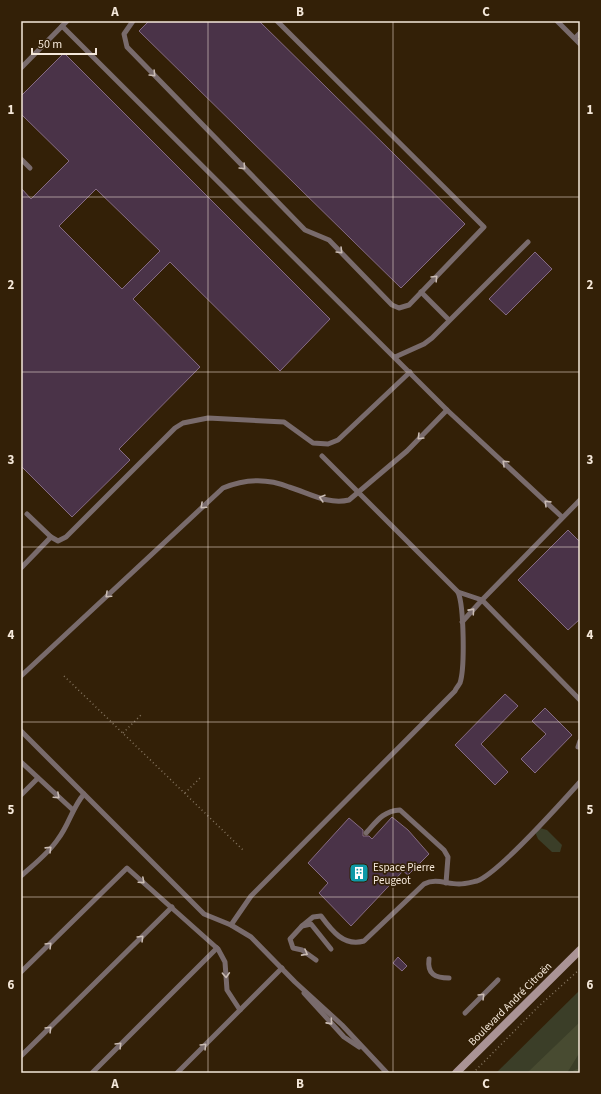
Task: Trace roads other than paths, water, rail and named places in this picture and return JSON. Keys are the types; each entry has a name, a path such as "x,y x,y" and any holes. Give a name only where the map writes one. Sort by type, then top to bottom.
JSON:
{"main road":[{"name":"Boulevard André Citroën","path":"456,1073 580,950"}],"lane":[{"path":"21,68 67,21"},
{"path":"133,21 124,34 127,47 305,230 329,240 392,305 399,308 409,305 484,227 277,21"},
{"path":"557,21 580,44"},
{"path":"62,26 447,410 562,517"},
{"path":"575,38 580,33"},
{"path":"21,159 30,168"},
{"path":"395,357 424,344 528,242"},
{"path":"422,292 449,320"},
{"path":"27,514 51,538 58,541 66,537 175,428 183,423 208,418 284,422 313,442 328,444 338,440 410,372"},
{"path":"21,676 222,488 244,481 271,482 310,495 340,502 349,500 407,451 447,410"},
{"path":"322,456 458,592 482,600 580,700"},
{"path":"462,622 580,500"},
{"path":"21,568 51,538"},
{"path":"231,925 251,896 455,691 460,682 462,670 462,606 458,592"},
{"path":"21,731 204,914 231,925 251,937 342,1025 387,1073"},
{"path":"580,741 578,746 580,745"},
{"path":"21,762 73,810"},
{"path":"21,795 38,778"},
{"path":"316,960 302,950 293,948 290,939 313,917 321,916 335,933 343,939 353,942 364,941 424,884 436,880 446,883 460,884 473,882 491,872 506,860 580,782"},
{"path":"21,876 57,841 73,810 84,794"},
{"path":"366,833 380,818 390,811 400,810 444,850 448,857 446,883"},
{"path":"21,972 127,868 217,948 225,962 227,990 240,1010"},
{"path":"21,1056 172,907"},
{"path":"315,929 316,920 322,920 325,922"},
{"path":"302,926 311,924 331,949"},
{"path":"92,1073 217,948"},
{"path":"429,959 428,968 432,974 438,978 449,978"},
{"path":"177,1073 282,968"},
{"path":"465,1012 498,980"}],"place":[{"name":"Espace Pierre Peugeot","path":"359,873"}]}
